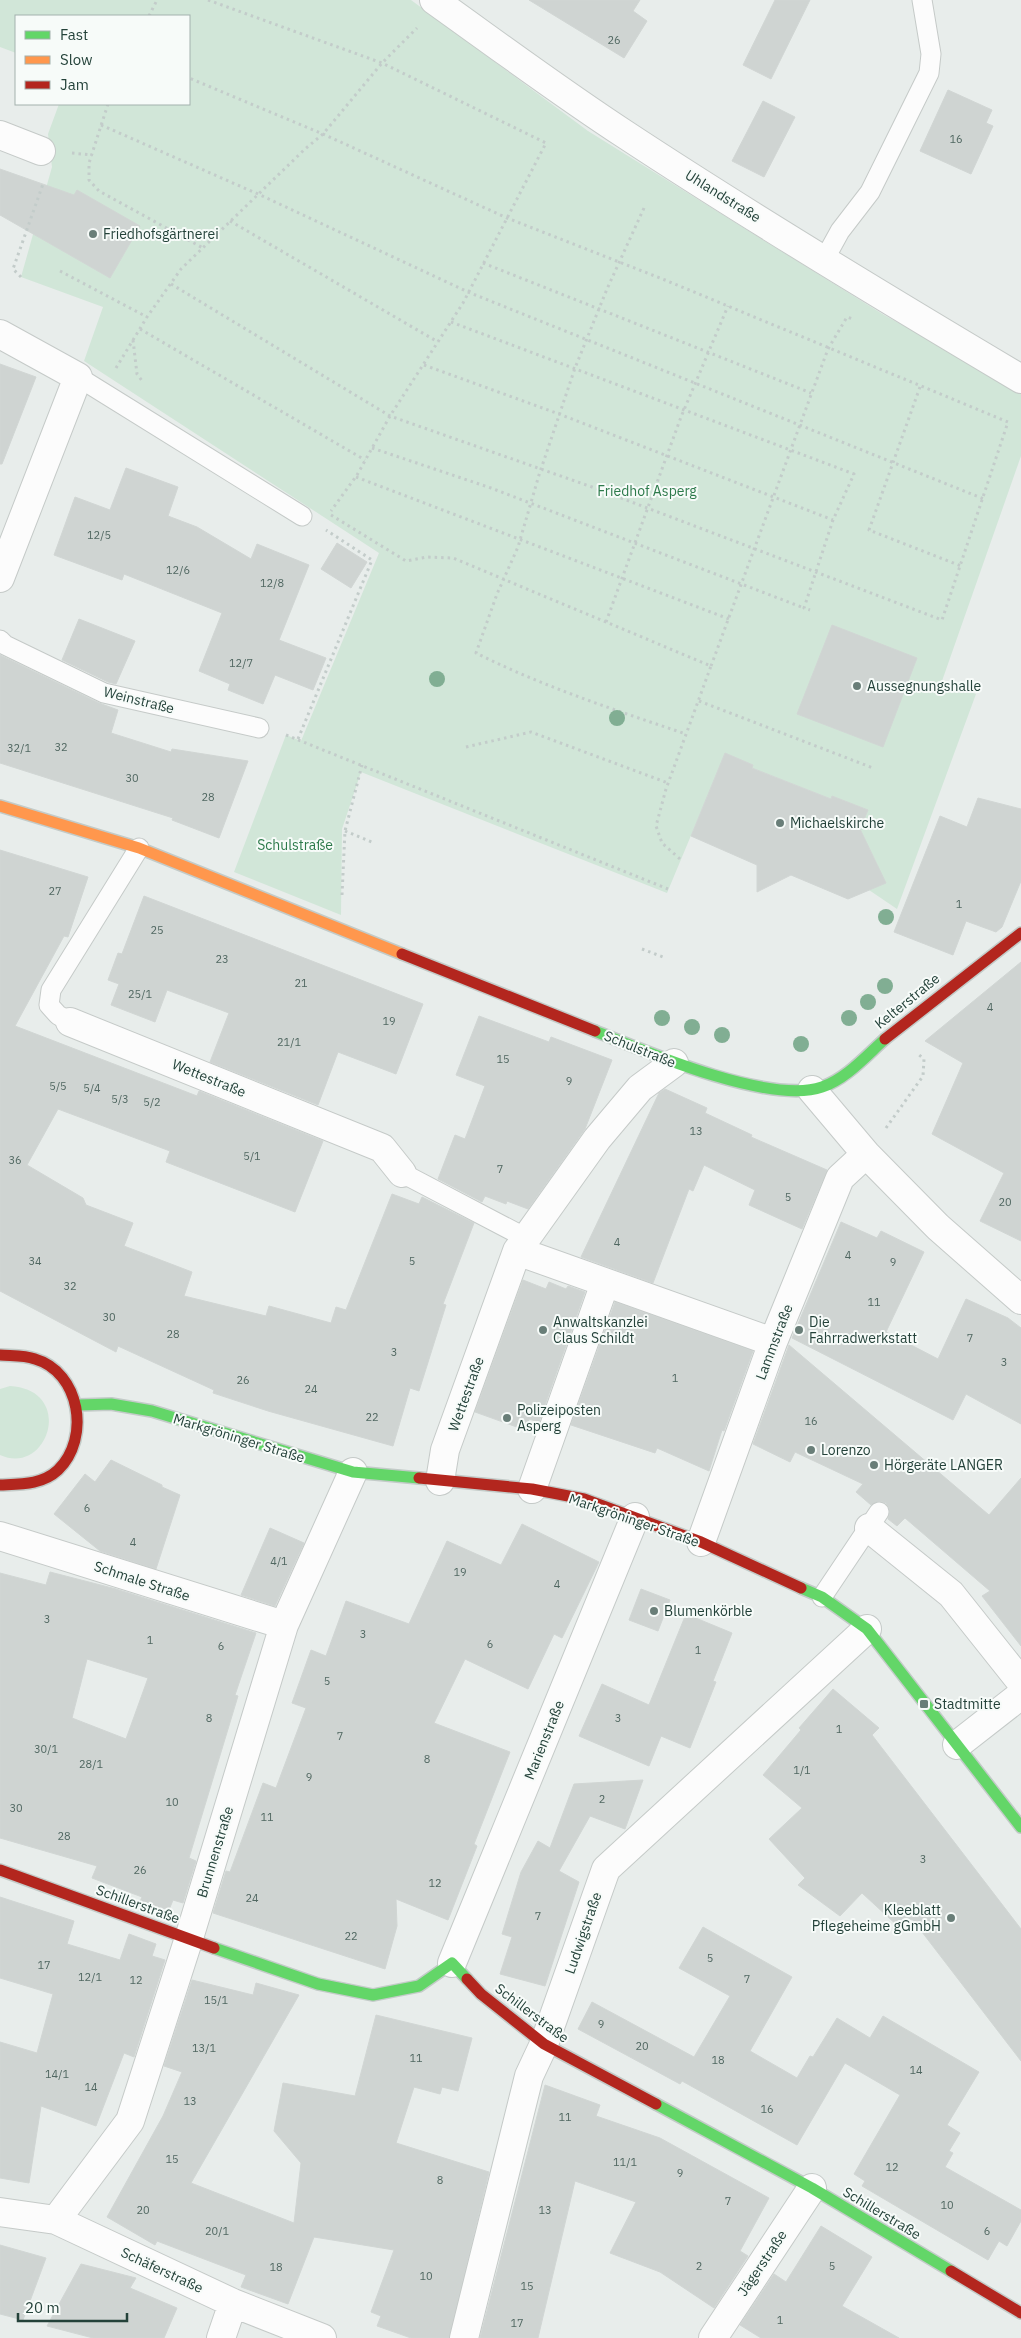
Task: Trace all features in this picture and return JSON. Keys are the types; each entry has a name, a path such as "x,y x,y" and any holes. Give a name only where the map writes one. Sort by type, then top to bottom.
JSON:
{"street":[{"name":"Uhlandstraße","path":"437,2 514,59 626,135 824,260 1021,379"},
{"path":"0,135 42,151"},
{"path":"0,334 78,376 0,578"},
{"name":"Schulstraße","path":"0,806 139,848 674,1063 751,1083 791,1090 812,1090"},
{"name":"Kelterstraße","path":"812,1090 829,1085 843,1075 892,1032 1021,933"},
{"name":"Wettestraße","path":"70,1022 382,1148 402,1172"},
{"name":"Wettestraße","path":"440,1481 445,1450 522,1245 603,1132 640,1088 674,1063"},
{"path":"812,1090 866,1154 938,1227 1021,1300"},
{"name":"Lammstraße","path":"701,1542 773,1342 840,1178 866,1154"},
{"name":"Wettestraße","path":"522,1245 605,1284 773,1342"},
{"path":"532,1489 605,1284"},
{"path":"0,1355 21,1354 40,1360 58,1371 71,1387 79,1405 80,1429 73,1452 58,1470 38,1483 15,1487 0,1485"},
{"name":"Markgröninger Straße","path":"79,1405 111,1404 152,1412 353,1472 532,1489 584,1500 701,1542 822,1597 867,1629 1021,1827"},
{"name":"Brunnenstraße","path":"56,2220 130,2121 189,1938 284,1625 353,1472"},
{"name":"Marienstraße","path":"452,1963 635,1517"},
{"path":"874,1520 951,1594 1021,1682"},
{"name":"Schmale Straße","path":"0,1536 284,1625"},
{"name":"Ludwigstraße","path":"464,2338 528,2076 544,2044 606,1869 867,1629"},
{"path":"957,1745 1021,1695"},
{"name":"Schillerstraße","path":"0,1870 318,1984 373,1995 419,1986 452,1963 481,1994 544,2044 812,2188 1021,2313"},
{"name":"Jägerstraße","path":"713,2338 812,2188"},
{"name":"Schäferstraße","path":"0,2212 56,2220 233,2303 322,2338"},
{"path":"221,2338 233,2303"}],"lane":[{"path":"824,260 840,231 870,192 929,73 931,54 922,0"},
{"path":"78,376 302,516"},
{"name":"Weinstraße","path":"0,640 5,645 104,693 259,728"},
{"name":"Wettestraße","path":"70,1022 58,1015 49,1005 51,990 139,848"},
{"name":"Wettestraße","path":"402,1172 522,1245"},
{"path":"822,1597 874,1520"}],"path":[{"path":"150,15 157,0"},
{"path":"208,0 382,63 546,144 451,322 390,416 356,477 327,513 406,561 427,557 453,558 711,666"},
{"path":"102,392 147,317 181,269 258,194 324,134 382,63 437,2"},
{"path":"171,284 390,416 541,468 942,620 984,500 1008,422 728,306 506,218 324,134 190,78"},
{"path":"108,105 89,163 89,180 99,191 202,248"},
{"path":"102,125 258,194 468,292 984,500"},
{"path":"21,277 13,269 45,180 42,151"},
{"path":"644,208 598,309 575,368 541,468 520,541 476,653 510,670 578,697 686,734"},
{"path":"230,221 438,342"},
{"path":"483,263 811,393"},
{"path":"60,271 147,317"},
{"path":"606,622 684,409 728,306"},
{"path":"451,322 854,474 833,520 804,608"},
{"path":"140,329 365,460"},
{"path":"133,340 137,374 147,387"},
{"path":"680,859 662,843 656,826 668,783 828,349"},
{"path":"424,365 560,414 833,520"},
{"path":"920,387 869,530 961,566"},
{"path":"372,448 531,503 810,610"},
{"path":"356,477 622,580 729,619"},
{"path":"298,739 372,560 302,516"},
{"path":"698,701 873,768"},
{"path":"259,728 298,739 668,889"},
{"path":"466,747 531,732 668,783"},
{"path":"341,928 344,831 362,766"},
{"path":"344,831 374,844"},
{"path":"642,949 664,957"},
{"path":"866,1154 923,1076 924,1059 892,1032"}],"green space":[{"name":"Friedhof Asperg","path":"0,0 411,0 588,131 884,315 1021,390 1021,456 942,681 976,694 897,909 869,890 878,866 869,848 855,842 867,810 832,796 831,799 752,768 753,765 725,754 667,893 361,772 342,829 341,915 234,872 286,735 301,741 379,553 84,361 103,307 21,277 52,167 48,134 59,105 190,105 190,15 15,15 15,53 0,47"},
{"path":"10,1386 30,1391 43,1402 48,1415 48,1430 42,1444 31,1454 17,1459 0,1455 0,1389"}],"building":[{"path":"529,0 640,0 633,11 647,21 624,58"},
{"path":"775,0 810,0 771,79 743,65"},
{"path":"948,90 992,110 986,123 993,126 971,174 920,151"},
{"path":"763,101 795,117 764,177 732,161"},
{"path":"0,169 74,195 77,190 140,226 110,278 0,215"},
{"path":"0,364 36,377 2,464 0,464"},
{"path":"126,468 178,487 168,516 197,527 251,559 257,544 309,565 279,640 326,658 313,690 275,675 263,704 228,690 230,684 199,671 222,613 124,574 122,580 54,555 75,497 110,510"},
{"path":"337,543 367,562 351,588 321,569"},
{"path":"79,619 135,641 116,684 62,660"},
{"name":"Aussegnungshalle","path":"832,625 917,658 883,747 797,714"},
{"path":"0,655 99,703 118,710 111,733 171,752 172,749 248,761 219,838 172,820 173,818 0,763"},
{"name":"Michaelskirche","path":"725,753 753,765 752,768 831,799 832,796 868,810 860,829 886,883 848,899 791,875 757,892 757,865 691,836"},
{"path":"978,798 1021,809 1021,881 1002,927 996,932 966,921 953,955 894,932 940,816 967,827"},
{"path":"0,850 88,877 68,937 64,936 15,1026 197,1096 199,1091 323,1141 295,1212 166,1162 170,1151 58,1109 27,1165 83,1198 86,1205 133,1223 124,1246 192,1272 184,1296 266,1316 269,1306 331,1323 336,1307 346,1310 392,1194 419,1204 422,1197 474,1223 443,1304 446,1305 419,1391 410,1388 393,1446 268,1411 213,1393 214,1390 118,1346 116,1352 0,1291"},
{"path":"144,896 423,1004 396,1074 338,1052 318,1105 210,1062 229,1013 167,990 155,1022 111,1005 119,984 108,980 118,953 122,954"},
{"path":"1021,962 1021,1241 980,1221 1004,1173 932,1134 963,1063 925,1041"},
{"path":"479,1016 549,1042 551,1037 612,1060 585,1129 528,1209 507,1201 506,1204 485,1196 482,1202 438,1179 455,1135 465,1139 485,1086 456,1075"},
{"path":"665,1089 707,1108 705,1113 752,1135 751,1137 827,1170 802,1229 749,1205 755,1190 704,1165 693,1191 689,1189 653,1283 581,1257 659,1093"},
{"path":"841,1222 877,1238 881,1231 924,1252 886,1332 938,1359 966,1299 1008,1318 1021,1328 1021,1424 966,1394 953,1420 792,1338"},
{"path":"523,1280 546,1289 549,1282 566,1289 568,1286 585,1292 539,1422 529,1419 525,1430 475,1412"},
{"path":"615,1302 753,1351 724,1431 722,1430 709,1471 657,1448 655,1453 571,1425"},
{"path":"789,1345 989,1515 1021,1478 1021,1646 982,1596 990,1591 905,1518 897,1526 888,1519 890,1512 886,1503 879,1501 871,1505 856,1492 863,1484 795,1452 790,1462 753,1444"},
{"path":"111,1460 180,1495 156,1569 100,1551 54,1514 85,1474 95,1482"},
{"path":"522,1524 599,1562 562,1638 554,1634 528,1689 465,1659 434,1723 510,1752 474,1844 477,1846 448,1920 396,1899 397,1926 385,1969 213,1913 226,1871 230,1872 263,1783 276,1788 306,1708 292,1703 311,1650 326,1656 346,1601 409,1624 447,1541 501,1565"},
{"path":"270,1528 304,1543 275,1606 241,1595"},
{"path":"50,1572 116,1589 256,1633 235,1695 238,1696 189,1858 196,1861 183,1903 173,1900 167,1915 139,1904 142,1897 92,1878 97,1866 0,1838 0,1573 46,1585","holes":["87,1659 148,1678 126,1739 72,1718"]},
{"name":"Blumenkörble","path":"641,1589 670,1600 658,1631 629,1620"},
{"path":"686,1614 732,1633 713,1681 716,1682 690,1748 661,1736 649,1766 579,1736 602,1684 649,1705"},
{"name":"Kleeblatt Pflegeheime gGmbH","path":"833,1689 879,1728 872,1735 1021,1929 1021,2061 912,1919 900,1928 862,1893 840,1916 798,1885 805,1878 769,1839 802,1808 763,1775 801,1730 799,1728"},
{"path":"643,1780 625,1829 590,1816 559,1871 579,1882 545,1986 500,1974 512,1937 502,1934 521,1872 538,1841 550,1848 574,1784"},
{"path":"0,1897 74,1921 67,1944 120,1960 129,1934 156,1944 152,1956 165,1960 134,2057 124,2053 96,2126 41,2106 29,2183 0,2178 0,2042 37,2053 53,1994 0,1978"},
{"path":"703,1927 792,1977 750,2051 797,2078 810,2056 813,2057 837,2018 870,2038 883,2016 979,2072 947,2125 960,2133 949,2151 953,2153 945,2167 1021,2210 1021,2221 1007,2246 999,2241 988,2260 862,2186 865,2181 854,2174 900,2095 845,2063 797,2145 682,2081 680,2084 578,2029 592,2002 694,2057 730,1996 679,1968"},
{"path":"192,1980 253,1995 256,1983 299,1995 191,2183 294,2223 301,2163 274,2131 283,2083 355,2096 376,2015 472,2038 458,2091 442,2087 440,2094 414,2087 396,2143 489,2172 449,2338 411,2338 377,2326 381,2316 371,2312 394,2250 314,2237 288,2304 241,2287 246,2275 157,2241 155,2245 107,2217 163,2116 182,2072 164,2066"},
{"path":"545,2085 600,2105 596,2116 660,2138 769,2198 740,2251 748,2256 714,2308 660,2272 610,2253 636,2202 575,2181 538,2338 480,2338"},
{"path":"821,2226 872,2257 842,2306 899,2338 761,2338 740,2325 774,2274 786,2282"},
{"path":"0,2245 46,2258 23,2320 0,2314"},
{"path":"81,2264 136,2278 130,2288 177,2308 164,2338 93,2338 47,2326"}],"traffic: fast":[{"path":"595,1031 708,1074 772,1089 799,1091 822,1087 839,1079 885,1039"},
{"path":"79,1405 111,1404 152,1411 353,1472 419,1478"},
{"path":"801,1588 822,1597 867,1629 1021,1827"},
{"path":"214,1948 318,1984 373,1995 419,1986 452,1963 467,1979"},
{"path":"656,2104 812,2188 951,2271"}],"traffic: slow":[{"path":"0,806 139,848 402,954"}],"traffic: jam":[{"path":"885,1039 1021,933"},
{"path":"402,954 595,1031"},
{"path":"0,1355 22,1356 35,1359 50,1366 62,1377 71,1391 76,1407 77,1424 75,1441 68,1457 52,1475 45,1479 23,1484 0,1485"},
{"path":"419,1478 532,1489 584,1499 701,1542 801,1588"},
{"path":"0,1870 214,1948"},
{"path":"467,1979 481,1994 544,2044 656,2104"},
{"path":"951,2271 1021,2313"}],"place":[{"name":"Friedhofsgärtnerei","path":"93,234"},
{"name":"Aussegnungshalle","path":"857,686"},
{"name":"Michaelskirche","path":"780,823"},
{"name":"Anwaltskanzlei Claus Schildt","path":"543,1330"},
{"name":"Die Fahrradwerkstatt","path":"799,1330"},
{"name":"Polizeiposten Asperg","path":"507,1418"},
{"name":"Lorenzo","path":"811,1450"},
{"name":"Hörgeräte LANGER","path":"874,1465"},
{"name":"Blumenkörble","path":"654,1611"},
{"name":"Stadtmitte","path":"924,1704"},
{"name":"Kleeblatt Pflegeheime gGmbH","path":"951,1918"}]}
